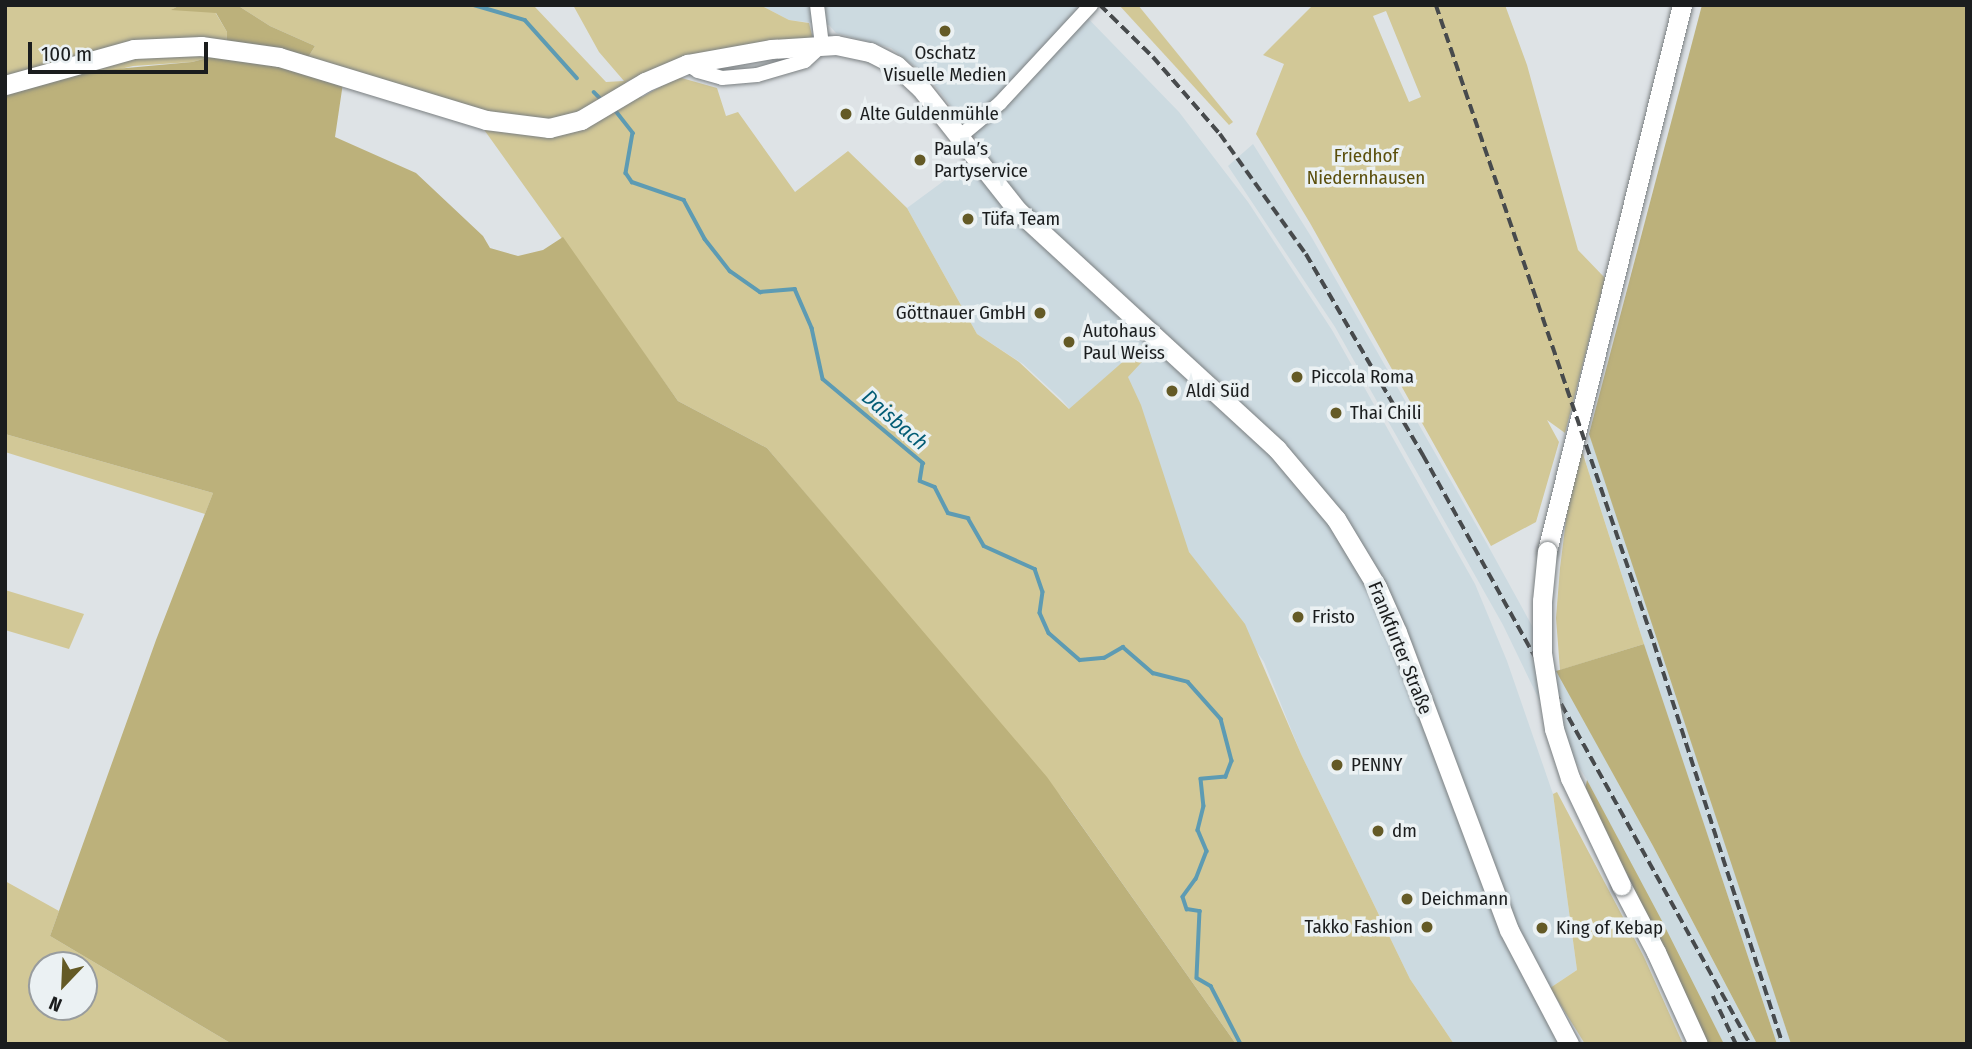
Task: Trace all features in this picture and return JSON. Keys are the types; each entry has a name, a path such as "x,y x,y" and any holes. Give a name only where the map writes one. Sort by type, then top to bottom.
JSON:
{"main road":[{"path":"1682,5 1547,551 1541,627 1549,704 1570,778 1698,1044"},
{"name":"Frankfurter Straße","path":"5,85 134,49 201,46 279,57 486,120 549,128 581,120 645,82 688,64 771,50 821,45 860,50 896,65 920,87 1017,210 1277,449 1336,519 1377,587 1397,632 1509,930 1569,1044"}],"street":[{"path":"817,5 821,45"},
{"path":"958,138 1000,103 1091,5"}],"shaded area":[{"path":"180,5 237,5 270,26 315,46 301,69 343,83 335,137 416,173 483,236 490,248 518,256 543,250 563,237 678,401 767,448 1047,777 1236,1044 232,1044 98,964 98,951 75,951 50,936 156,640 213,493 5,434 5,96 83,72 192,62 226,53 227,32 216,13 171,10"},
{"path":"760,5 1075,5 1179,112 1248,202 1332,330 1475,584 1507,661 1553,794 1577,970 1535,998 1561,1044 1454,1044 1410,979 1301,754 1264,662 1189,552 1062,400 1023,364 977,334 907,208 979,155 974,135 927,76 891,48 836,33 829,25 789,20"},
{"path":"1702,5 1967,5 1967,1044 1791,1044 1589,434"},
{"path":"1253,144 1312,238 1486,542 1653,846 1757,1044 1724,1044 1587,780 1547,716 1503,625 1335,327 1228,166"},
{"path":"1589,434 1791,1044 1777,1044 1644,644 1586,463"},
{"path":"1644,644 1777,1044 1757,1044 1653,846 1556,671"},
{"path":"1587,780 1724,1044 1698,1044 1625,894 1630,881 1585,789"}],"green space":[{"path":"5,5 180,5 173,9 215,12 227,32 226,53 192,62 133,66 5,96"},
{"path":"237,5 530,5 535,7 606,82 624,81 599,52 573,5 760,5 789,20 809,23 813,39 687,55 626,82 642,97 678,77 717,88 726,116 738,112 795,192 848,151 907,208 977,334 1019,362 1069,409 1142,345 1151,352 1128,377 1141,405 1189,552 1245,624 1301,754 1410,979 1454,1044 1236,1044 1062,798 767,448 678,401 480,124 301,69 315,46 270,26"},
{"path":"1119,5 1138,5 1233,122 1229,125"},
{"name":"Friedhof Niedernhausen","path":"1313,5 1505,5 1527,65 1578,250 1605,278 1565,433 1547,420 1559,442 1536,522 1491,546 1310,223 1256,134 1284,64 1263,55","holes":["1386,11 1421,97 1409,102 1373,16"]},
{"path":"5,434 213,493 205,514 5,452"},
{"path":"1581,448 1644,644 1560,670 1556,618 1560,568 1568,504"},
{"path":"5,590 84,614 69,649 5,630"},
{"path":"1557,792 1644,957 1683,1044 1585,1044 1550,988 1577,970 1553,794"},
{"path":"5,881 59,911 50,936 75,951 28,951 28,1021 98,1021 98,964 232,1044 5,1044"}],"waterway":[{"name":"Daisbach","path":"474,5 525,20 577,78"},
{"name":"Daisbach","path":"594,92 601,99"},
{"name":"Daisbach","path":"616,111 633,133 626,173 632,182 684,200 705,239 730,271 760,292 795,289 812,328 823,379 923,463 920,481 935,487 948,513 968,518 984,546 1035,569 1043,592 1040,613 1049,633 1080,660 1104,658 1123,647 1153,673 1188,682 1221,719 1232,761 1226,777 1201,779 1204,806 1198,830 1207,851 1196,879 1183,897 1187,909 1200,911 1197,978 1211,986 1241,1044"}],"railway":[{"path":"1100,5 1153,57 1220,134 1306,254 1423,455 1750,1044"},
{"path":"1436,5 1654,643 1783,1044"},
{"path":"1713,996 1736,1044"}],"place":[{"name":"Oschatz Visuelle Medien","path":"945,31"},
{"name":"Alte Guldenmühle","path":"846,114"},
{"name":"Paula′s Partyservice","path":"920,160"},
{"name":"Tüfa Team","path":"968,219"},
{"name":"Göttnauer GmbH","path":"1040,313"},
{"name":"Autohaus Paul Weiss","path":"1069,342"},
{"name":"Piccola Roma","path":"1297,377"},
{"name":"Aldi Süd","path":"1172,391"},
{"name":"Thai Chili","path":"1336,413"},
{"name":"Fristo","path":"1298,617"},
{"name":"PENNY","path":"1337,765"},
{"name":"dm","path":"1378,831"},
{"name":"Deichmann","path":"1407,899"},
{"name":"Takko Fashion","path":"1427,927"},
{"name":"King of Kebap","path":"1542,928"}]}
